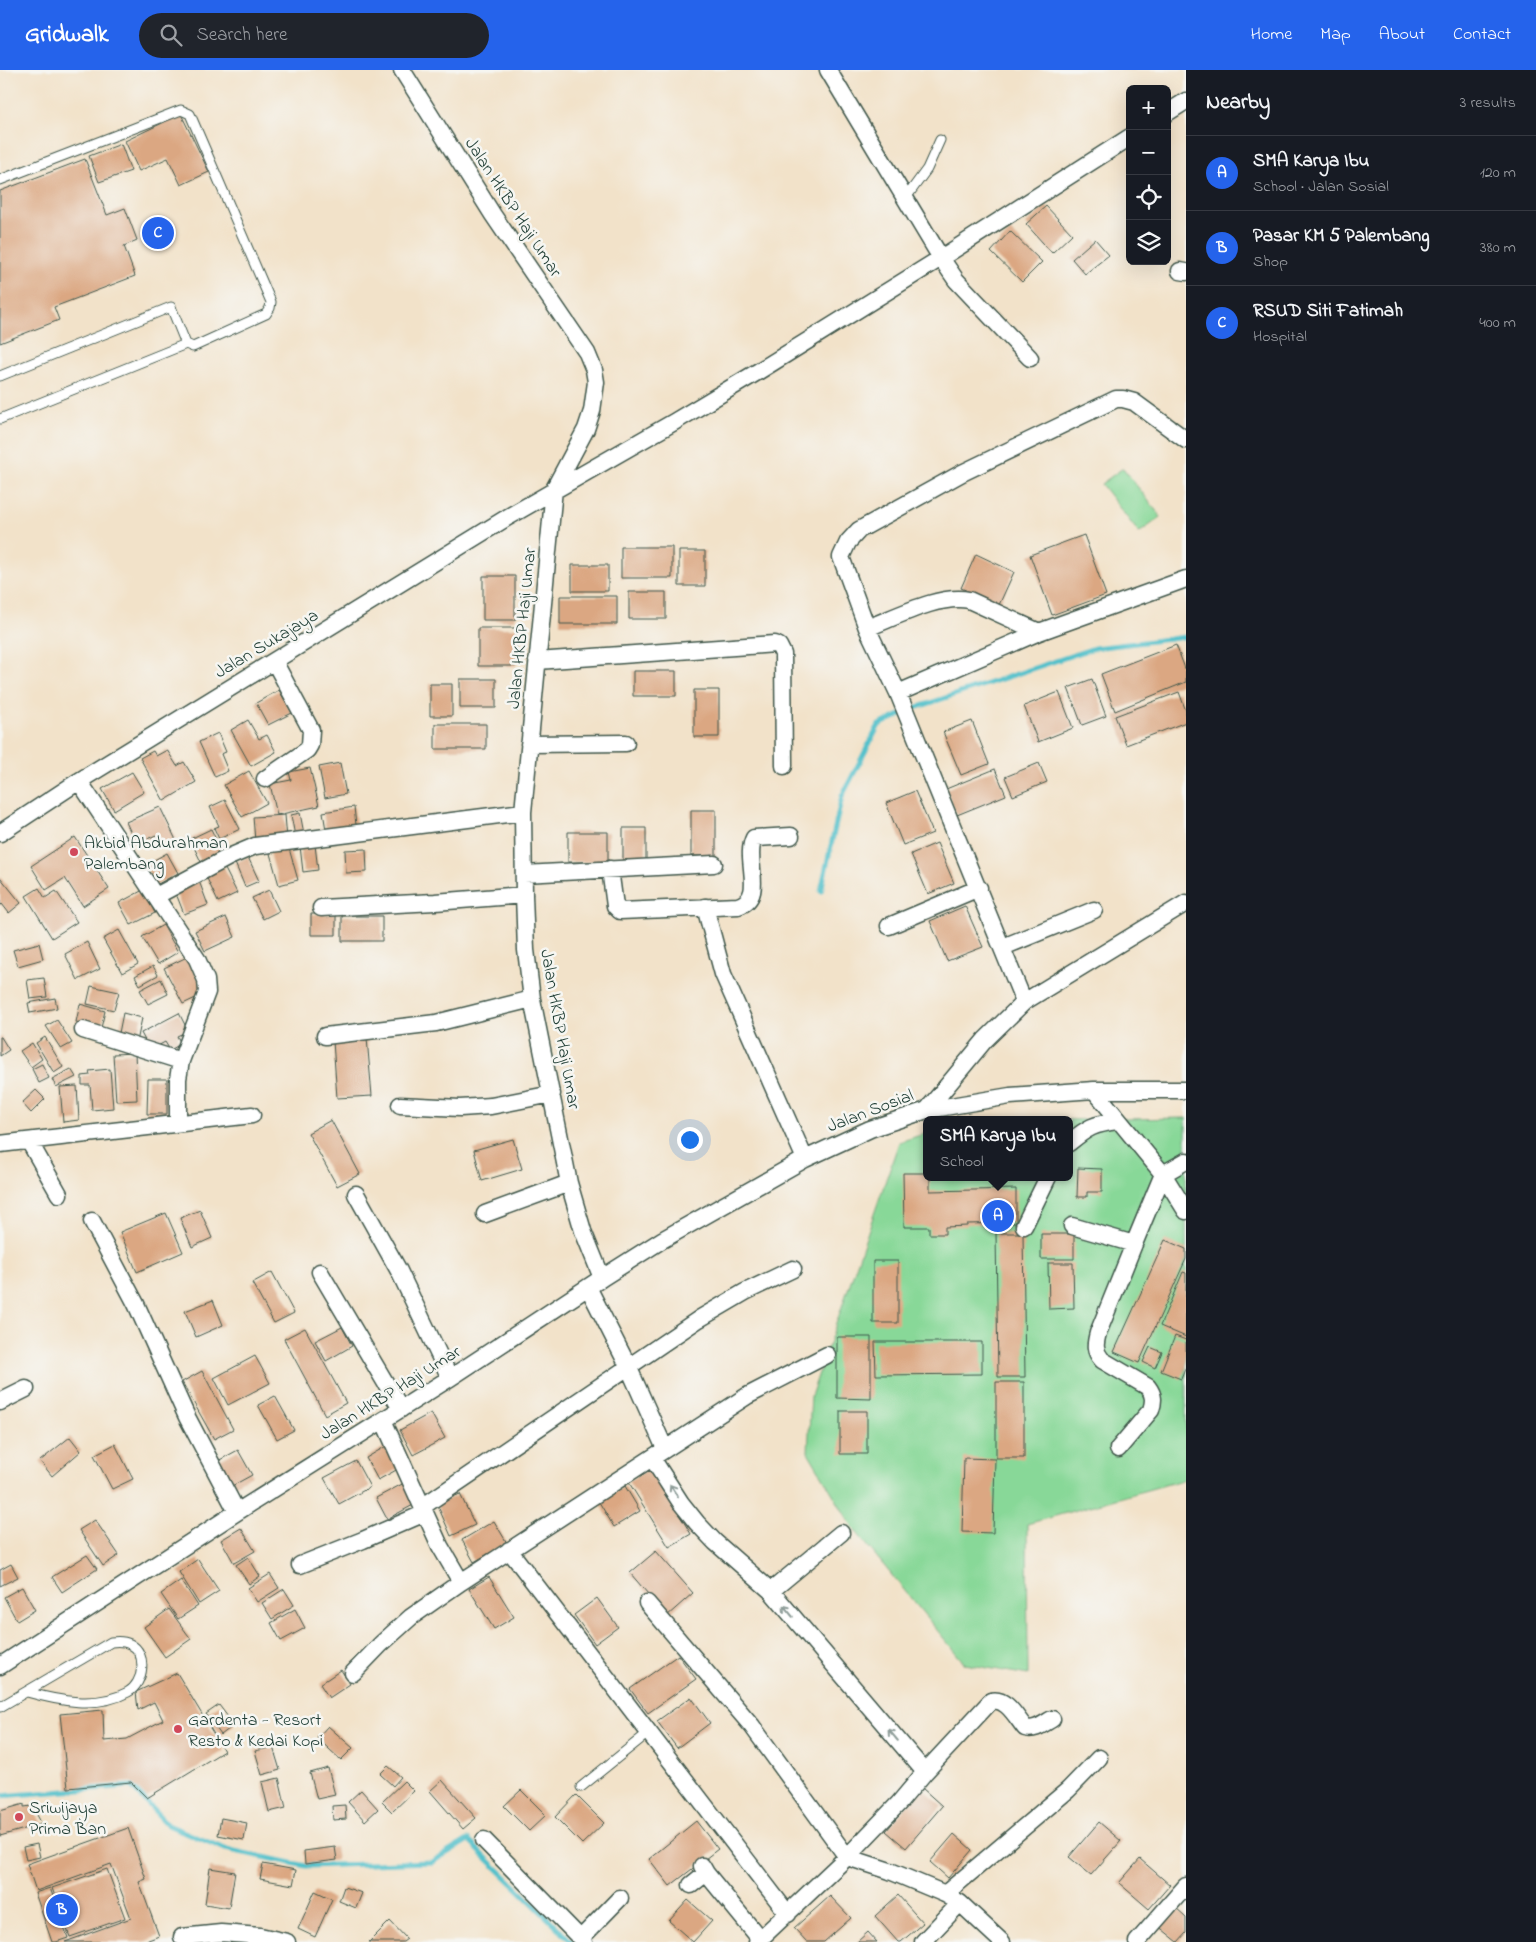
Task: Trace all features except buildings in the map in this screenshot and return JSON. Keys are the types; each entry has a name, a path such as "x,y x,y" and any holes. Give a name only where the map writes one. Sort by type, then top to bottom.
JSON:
{"street":[{"name":"Jalan HKBP Haji Umar","path":"0,1666 237,1512 450,1378 595,1282 569,1183 532,999 526,950 523,812 554,489 586,429 596,382 592,361 493,215 402,70"},
{"path":"828,70 956,280 1030,358"},
{"path":"1171,111 1186,102"},
{"name":"Jalan Sukajaya","path":"0,833 80,781 554,489 674,422 941,258 1126,140"},
{"path":"1024,1002 898,693 867,628 841,557 848,542 859,530 962,473 1116,400 1123,399 1134,402 1186,440"},
{"path":"898,693 1039,632 1186,579"},
{"path":"867,628 928,605 949,599 961,598 1039,632"},
{"path":"537,661 775,644 779,646 783,654 784,766"},
{"path":"265,779 307,750 311,737 311,730 274,662"},
{"path":"529,744 626,743"},
{"path":"80,781 197,959 208,987 204,1005 181,1061 178,1079 178,1123"},
{"path":"156,896 255,846 523,812"},
{"path":"610,870 614,904 618,910 738,906 748,902 751,898 753,886 753,839 758,836 791,836"},
{"path":"524,874 714,864"},
{"path":"889,926 979,888"},
{"path":"321,908 524,895"},
{"path":"927,1110 985,1040 1024,1002 1186,903"},
{"path":"705,908 723,974 806,1159"},
{"path":"1003,948 1094,910"},
{"path":"325,1036 436,1023 532,999"},
{"path":"83,1030 181,1061"},
{"path":"1094,1090 1163,1174 1186,1211"},
{"name":"Jalan Sosial","path":"595,1282 662,1240 806,1159 870,1129 927,1110 1010,1096 1094,1090 1186,1090"},
{"path":"400,1105 460,1108 491,1106 552,1094"},
{"path":"0,1144 252,1115"},
{"path":"1073,1140 1097,1124 1118,1121"},
{"path":"29,1140 59,1194"},
{"path":"1118,1449 1151,1410 1153,1394 1148,1387 1102,1360 1096,1354 1095,1348 1098,1333 1163,1174 1186,1161"},
{"path":"1024,1226 1046,1181"},
{"path":"485,1214 569,1183"},
{"path":"356,1194 399,1271 450,1378"},
{"path":"92,1222 132,1296 187,1417 237,1512"},
{"path":"1072,1226 1134,1244"},
{"path":"300,1565 363,1540 423,1510 628,1366 730,1301 793,1269"},
{"path":"320,1272 401,1409"},
{"path":"595,1282 659,1453 681,1503 715,1542 771,1591 925,1772"},
{"path":"353,1673 380,1644 411,1617 461,1582 747,1396 827,1355"},
{"path":"0,1402 26,1389"},
{"path":"383,1420 440,1546 461,1582"},
{"path":"771,1591 841,1533"},
{"path":"509,1550 788,1914"},
{"path":"647,1603 752,1726 847,1856 890,1871 945,1894 960,1903 1002,1942"},
{"path":"691,1886 704,1870 759,1941 900,1803 925,1772 990,1701 998,1700 1006,1704 1025,1728 1028,1729 1039,1727 1052,1719"},
{"path":"945,1894 1068,1790 1099,1758"},
{"path":"484,1840 582,1940 620,1898"},
{"path":"1137,1942 1186,1886"},
{"path":"923,1942 960,1903"},
{"path":"182,1938 221,1933 260,1936 287,1942"}],"lane":[{"path":"0,180 181,110 190,114 271,302 266,314 193,348 186,344 170,307 0,376"},
{"path":"905,199 927,169 940,140"},
{"path":"0,419 186,344"},
{"path":"0,1707 111,1642 121,1641 130,1644 138,1650 141,1657 142,1675 138,1684 129,1692 112,1698 87,1701 61,1701 27,1692"},
{"path":"580,1787 648,1733"}],"green space":[{"path":"1123,468 1161,517 1139,533 1101,484"},
{"path":"1186,1118 1186,1479 1027,1524 1028,1675 965,1664 853,1528 808,1452 811,1396 899,1142 923,1134 923,1181 1073,1181 1073,1120"}],"waterway":[{"path":"821,891 842,796 879,725 915,708 1094,648 1186,637"},
{"path":"0,1796 131,1786 168,1825 225,1849 306,1866 432,1862 468,1840 572,1942"}],"place":[{"name":"RSUD Siti Fatimah","path":"158,233"},
{"name":"Akbid Abdurahman Palembang","path":"74,852"},
{"name":"SMA Karya Ibu","path":"998,1216"},
{"name":"Gardenta - Resort Resto & Kedai Kopi","path":"178,1729"},
{"name":"Sriwijaya Prima Ban","path":"19,1817"},
{"name":"Pasar KM 5 Palembang","path":"62,1910"}]}
